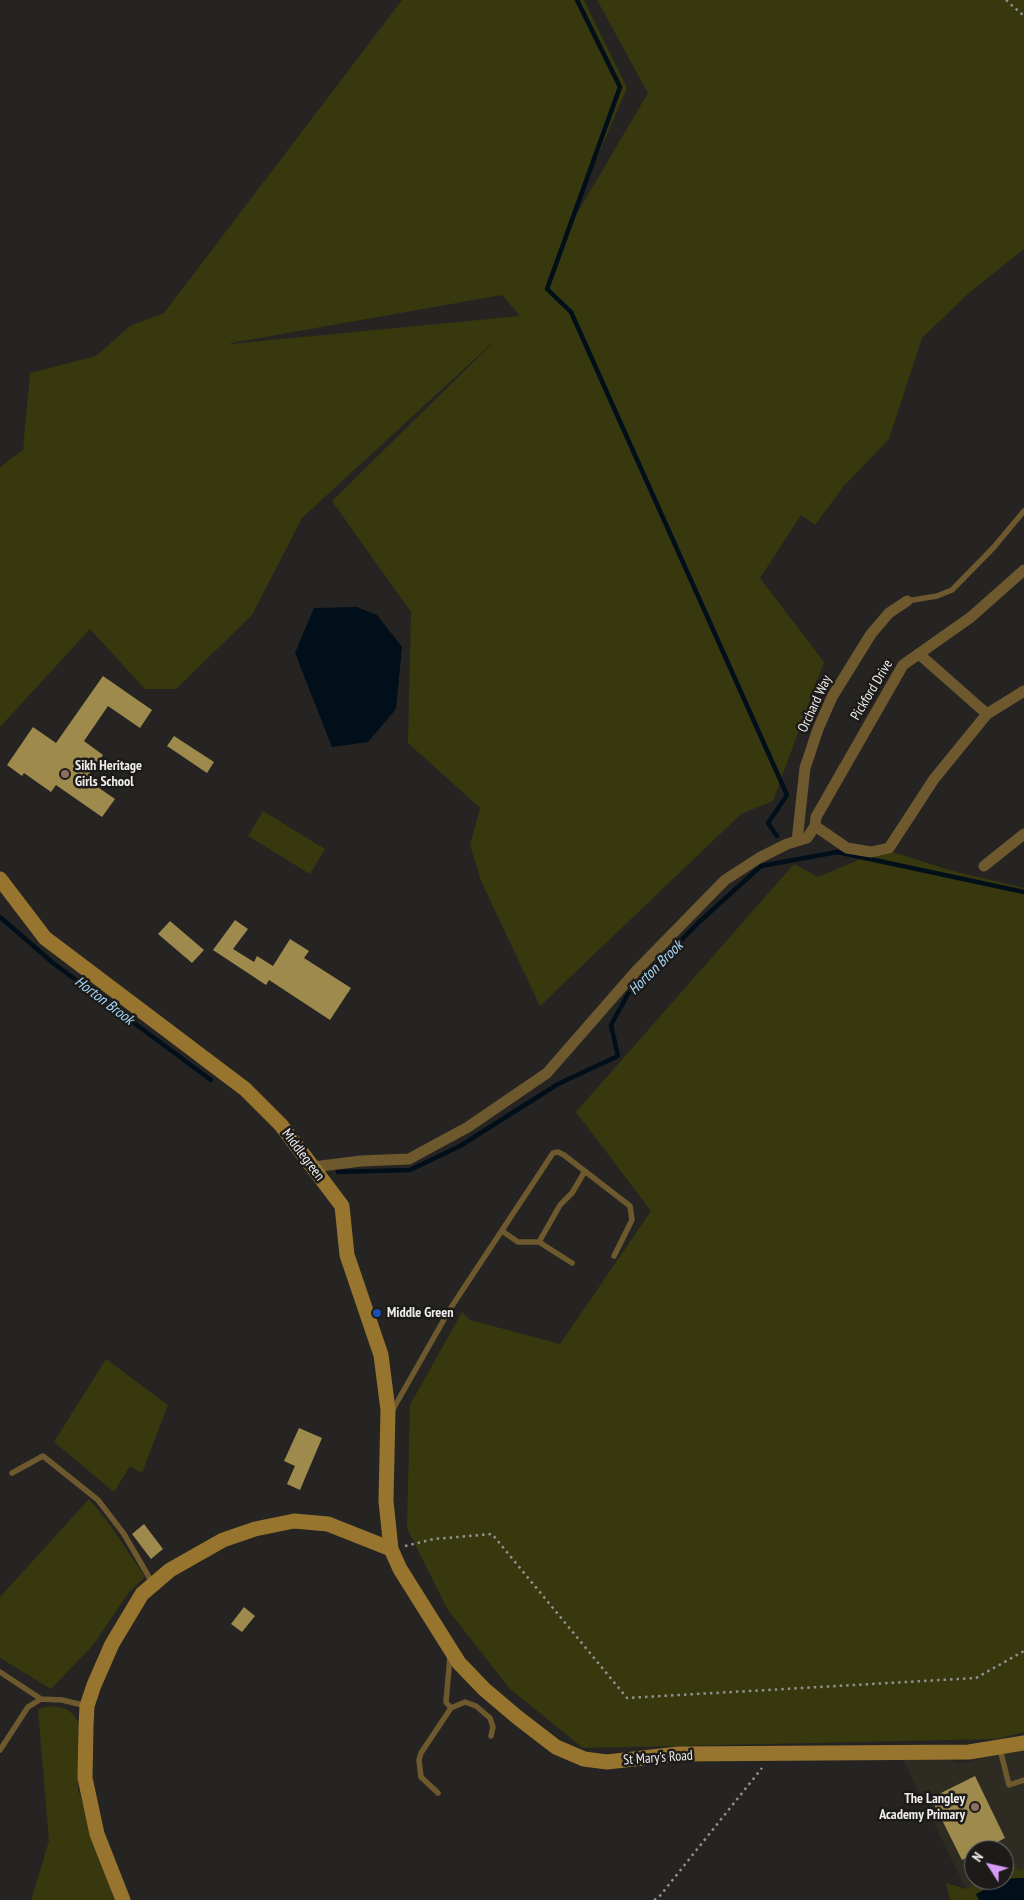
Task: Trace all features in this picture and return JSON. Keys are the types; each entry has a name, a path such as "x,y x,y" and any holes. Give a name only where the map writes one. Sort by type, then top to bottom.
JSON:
{"street":[{"name":"Pickford Drive","path":"802,839 815,826 816,817 903,665 971,617 1024,570"},
{"name":"Orchard Way","path":"802,839 806,768 818,729 832,697 871,634 889,613 907,601"},
{"path":"918,654 987,714"},
{"path":"815,826 847,848 871,852 889,848 934,779 987,714 1024,691"},
{"path":"984,866 1024,834"},
{"path":"312,1168 361,1161 409,1159 468,1127 511,1099 546,1073 636,971 725,880 759,858 802,839"},
{"name":"Middlegreen","path":"0,879 45,938 245,1089 281,1125 342,1206 348,1255 381,1355 388,1419 386,1501 391,1549"},
{"path":"124,1900 96,1834 85,1778 88,1706 112,1644 142,1594 170,1570 223,1540 255,1529 294,1521 328,1524 391,1549"},
{"name":"St Mary's Road","path":"391,1549 400,1569 450,1651 484,1689 556,1747 584,1759 607,1762 678,1754 969,1752 1000,1749 1024,1743"}],"lane":[{"path":"907,601 929,598 952,590 994,547 1024,511"},
{"path":"388,1419 450,1309 553,1153 558,1152 564,1155 630,1206 632,1211 629,1227 614,1256"},
{"path":"539,1242 560,1205 572,1193 585,1171"},
{"path":"502,1231 518,1242 539,1242 572,1263"},
{"path":"12,1473 43,1456 98,1500 124,1534 153,1584"},
{"path":"450,1651 446,1702 451,1708"},
{"path":"0,1672 41,1699 62,1700 88,1706"},
{"path":"0,1750 28,1707 41,1699"},
{"path":"438,1793 421,1777 419,1760 421,1753 451,1708 466,1702 476,1706 490,1718 493,1727 491,1736"},
{"path":"1000,1749 1009,1785 1024,1780"}],"path":[{"path":"1006,0 1024,16"},
{"path":"391,1549 434,1539 492,1534 627,1698 976,1678 1024,1651"},
{"path":"654,1900 659,1897 773,1754"}],"shaded area":[{"path":"402,0 584,0 627,88 563,237 648,93 597,0 1024,0 1024,249 969,293 922,338 889,439 843,487 815,525 801,515 760,578 824,662 773,801 741,814 540,1006 481,881 470,845 480,808 408,743 411,612 332,501 503,333 302,518 252,615 176,689 145,689 90,629 0,727 0,467 23,450 30,373 96,356 130,326 164,313","holes":["502,295 520,316 230,344"]},
{"path":"357,607 377,615 402,647 396,709 368,742 332,747 295,653 314,608"},
{"path":"263,811 325,849 310,874 248,836"},
{"path":"884,849 949,870 1024,888 1024,1732 996,1739 583,1748 510,1689 448,1610 407,1528 410,1405 462,1312 470,1320 560,1344 651,1211 576,1112 794,864 818,877"},
{"path":"106,1359 168,1405 142,1473 130,1466 114,1492 54,1442"},
{"path":"89,1499 108,1522 145,1577 129,1592 94,1644 51,1689 0,1658 0,1597"},
{"path":"49,1706 64,1708 73,1714 78,1722 78,1789 114,1900 31,1900 49,1841 38,1709"},
{"name":"The Langley Academy Primary","path":"1024,1749 1024,1867 1020,1872 1014,1864 1014,1840 964,1840 964,1885 902,1758 944,1756 957,1764"},
{"path":"1014,1863 1019,1871 1024,1867 1024,1878 1014,1878"},
{"path":"1024,1878 1024,1900 979,1900 976,1894 984,1890 1014,1890 1014,1879"},
{"path":"946,1883 964,1890 985,1890 976,1895 979,1900 950,1900"}],"building":[{"path":"103,676 152,710 140,728 108,706 84,741 103,755 86,779 115,799 102,817 56,785 51,792 24,773 22,776 7,765 33,727 56,743"},
{"path":"174,736 214,762 207,773 167,746"},
{"path":"235,920 248,929 233,949 254,962 257,956 273,966 290,939 309,951 304,958 351,988 330,1020 269,980 266,985 213,950"},
{"path":"170,921 204,950 192,963 158,934"},
{"path":"299,1428 322,1438 300,1490 287,1484 295,1466 284,1461"},
{"path":"144,1524 163,1549 151,1559 132,1534"},
{"path":"244,1607 255,1616 242,1632 231,1624"},
{"path":"975,1776 1005,1838 1001,1840 964,1840 964,1859 962,1860 931,1798"}],"waterway":[{"path":"577,0 620,87 547,289 571,312 787,795 768,823 777,836"},
{"name":"Horton Brook","path":"338,1172 410,1170 460,1146 558,1084 618,1056 611,1025 628,994 698,923 761,866 837,852 1024,892"},
{"name":"Horton Brook","path":"0,917 53,963 211,1080"}],"place":[{"name":"Sikh Heritage Girls School","path":"65,774"},
{"name":"Middle Green","path":"377,1313"},
{"name":"The Langley Academy Primary","path":"975,1807"}]}
